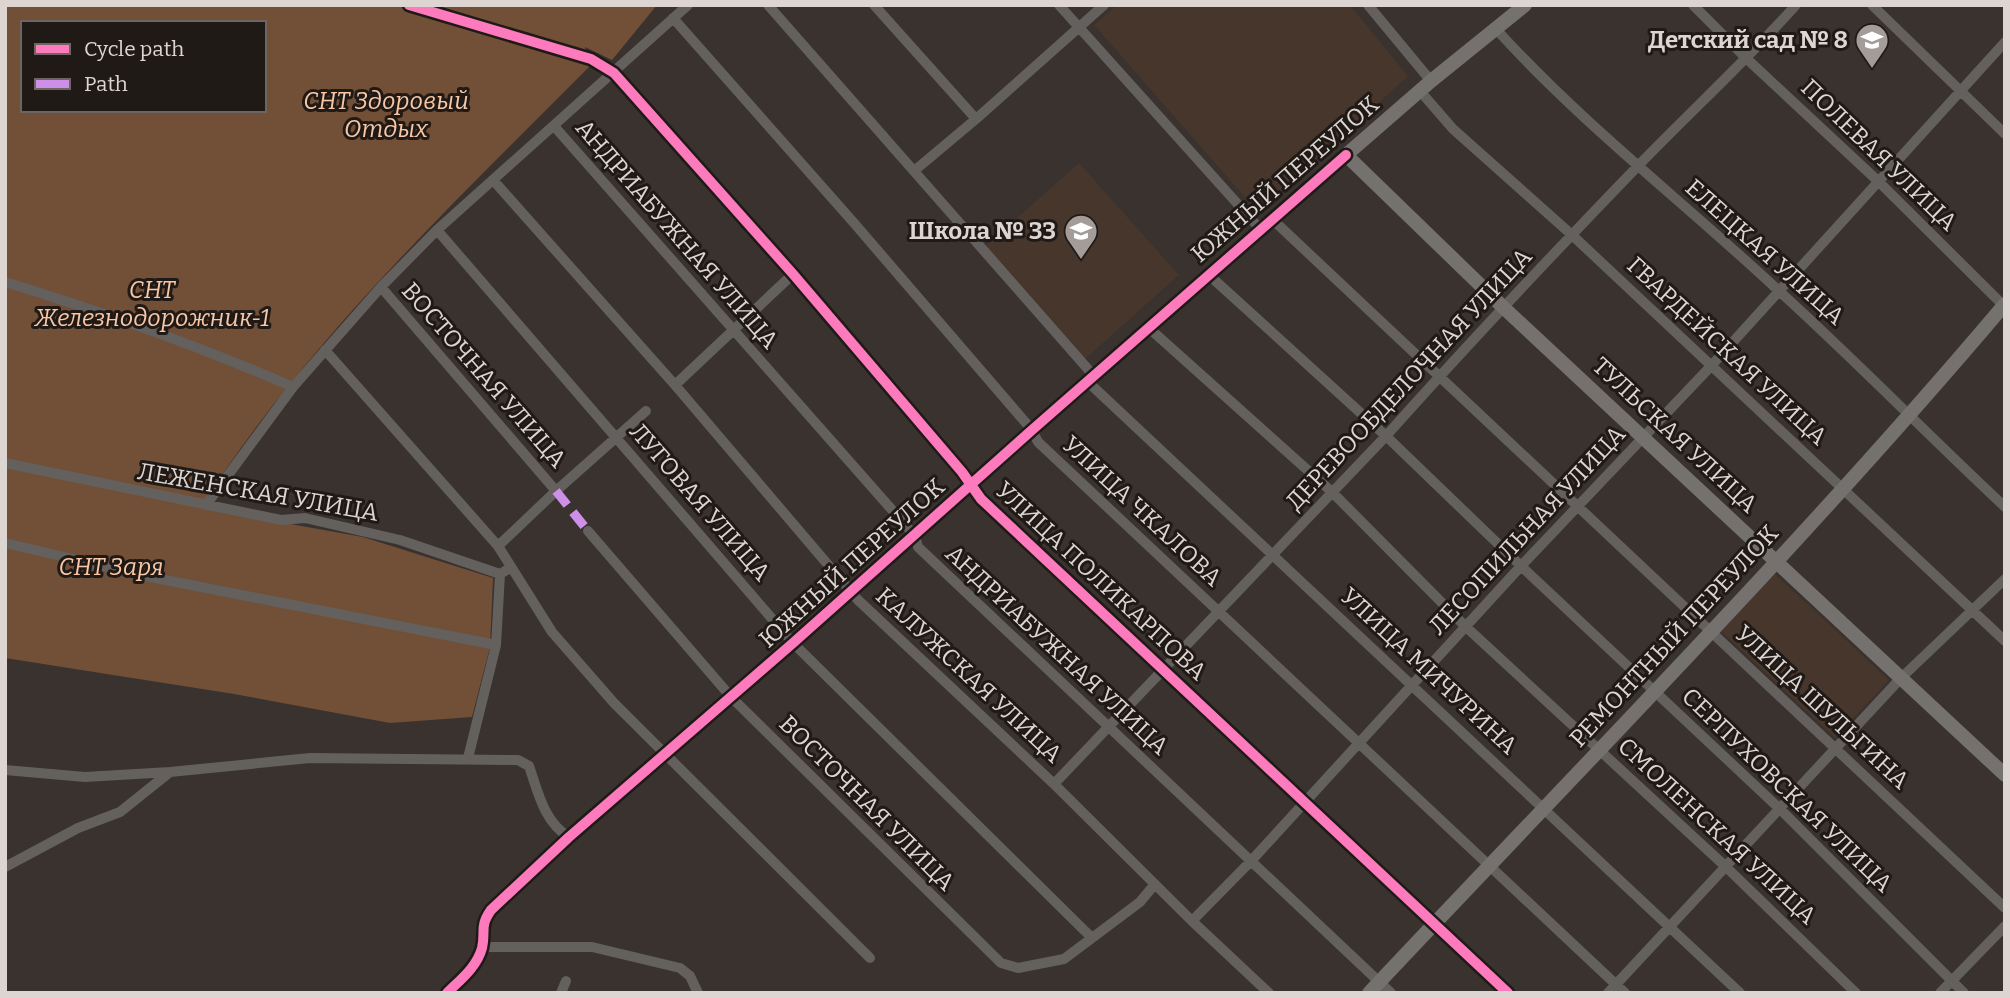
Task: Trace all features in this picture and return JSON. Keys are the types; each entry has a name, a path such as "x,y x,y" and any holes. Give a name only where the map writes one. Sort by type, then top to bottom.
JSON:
{"main road":[{"name":"ЮЖНЫЙ ПЕРЕУЛОК","path":"1346,155 1525,5"},
{"name":"ТУЛЬСКАЯ УЛИЦА","path":"1346,155 1504,307 2005,775"},
{"name":"РЕМОНТНЫЙ ПЕРЕУЛОК","path":"1374,987 1843,490 2004,305"}],"street":[{"name":"УЛИЦА ПОЛИКАРПОВА","path":"410,5 592,59 614,73 793,274 962,472 981,499 1508,993"},
{"path":"206,505 293,387 381,287 437,230 688,5"},
{"name":"УЛИЦА МИЧУРИНА","path":"768,5 1091,379 1740,993"},
{"path":"1059,5 1261,230"},
{"path":"914,171 1104,5"},
{"name":"ГВАРДЕЙСКАЯ УЛИЦА","path":"1368,5 1453,129 1572,235 2005,641"},
{"name":"ПОЛЕВАЯ УЛИЦА","path":"1693,5 2004,305"},
{"name":"ДЕРЕВООБДЕЛОЧНАЯ УЛИЦА","path":"1054,784 1387,436 1638,165 1747,59 1796,5"},
{"path":"1872,5 2005,134"},
{"path":"881,8 976,119"},
{"name":"УЛИЦА ЧКАЛОВА","path":"673,18 854,223 1032,430 1038,442 1489,865 1612,988 1625,993"},
{"name":"ЕЛЕЦКАЯ УЛИЦА","path":"1496,29 1535,72 1585,120 1780,291 2005,507"},
{"name":"ЛЕСОПИЛЬНАЯ УЛИЦА","path":"1192,921 1251,861 1521,566 1712,365 2005,42"},
{"name":"АНДРИАБУЖНАЯ УЛИЦА","path":"554,126 915,536 918,547 1251,861 1374,987 1391,993"},
{"name":"ЮЖНЫЙ ПЕРЕУЛОК","path":"447,993 467,974 483,947 483,925 491,910 569,837 1346,155"},
{"name":"КАЛУЖСКАЯ УЛИЦА","path":"493,180 675,385 851,592 1269,993"},
{"name":"УЛИЦА ШУЛЬГИНА","path":"1273,220 1438,378 2005,908"},
{"name":"ЛУГОВАЯ УЛИЦА","path":"437,230 793,643 1092,938"},
{"path":"675,385 793,274"},
{"name":"СЕРПУХОВСКАЯ УЛИЦА","path":"1210,276 1387,436 1654,693 1780,809 1964,993"},
{"path":"5,282 93,309 228,359 293,387"},
{"name":"ВОСТОЧНАЯ УЛИЦА","path":"381,287 556,491"},
{"name":"СМОЛЕНСКАЯ УЛИЦА","path":"1150,329 1332,492 1465,626 1725,866 1856,993"},
{"path":"325,350 498,546 552,632 614,703 870,958"},
{"path":"498,546 646,411"},
{"name":"ЛЕЖЕНСКАЯ УЛИЦА","path":"5,463 281,520 305,518 400,540 500,574"},
{"name":"ВОСТОЧНАЯ УЛИЦА","path":"588,531 731,697 1001,963 1018,968 1064,959 1140,902 1155,884"},
{"path":"5,544 145,576 496,645"},
{"path":"468,758 496,645 500,574 510,568"},
{"path":"1612,988 1901,678 2005,579"},
{"path":"5,770 85,778 310,758 518,760 529,766 541,802 552,824 569,837"},
{"path":"5,867 78,828 120,812 170,772"},
{"path":"1940,993 2005,926"},
{"path":"483,947 592,947 680,968 690,976 698,993"},
{"path":"561,993 566,981"}],"shaded area":[{"path":"1117,5 1350,5 1408,76 1258,212 1094,25"},
{"name":"Школа № 33","path":"1079,163 1179,275 1084,360 984,247"},
{"path":"1774,573 1889,680 1835,738 1721,631"}],"green space":[{"path":"5,5 657,5 612,60 585,47 589,67 433,224 333,332 241,447 200,508 363,537 493,578 490,647 472,717 390,723 234,694 5,658"}],"marked path":[{"path":"556,491 588,531"}],"cycle path":[{"path":"409,5 591,59 614,73 793,274 962,472 981,499 1508,993"},
{"path":"447,993 480,955 484,925 491,910 569,837 1346,155"}],"place":[{"name":"Детский сад № 8","path":"1872,70"},
{"name":"Школа № 33","path":"1081,261"}],"park label":[{"name":"СНТ Здоровый Отдых","path":"386,115"},
{"name":"СНТ Железнодорожник-1","path":"152,304"},
{"name":"СНТ Заря","path":"111,567"}]}
